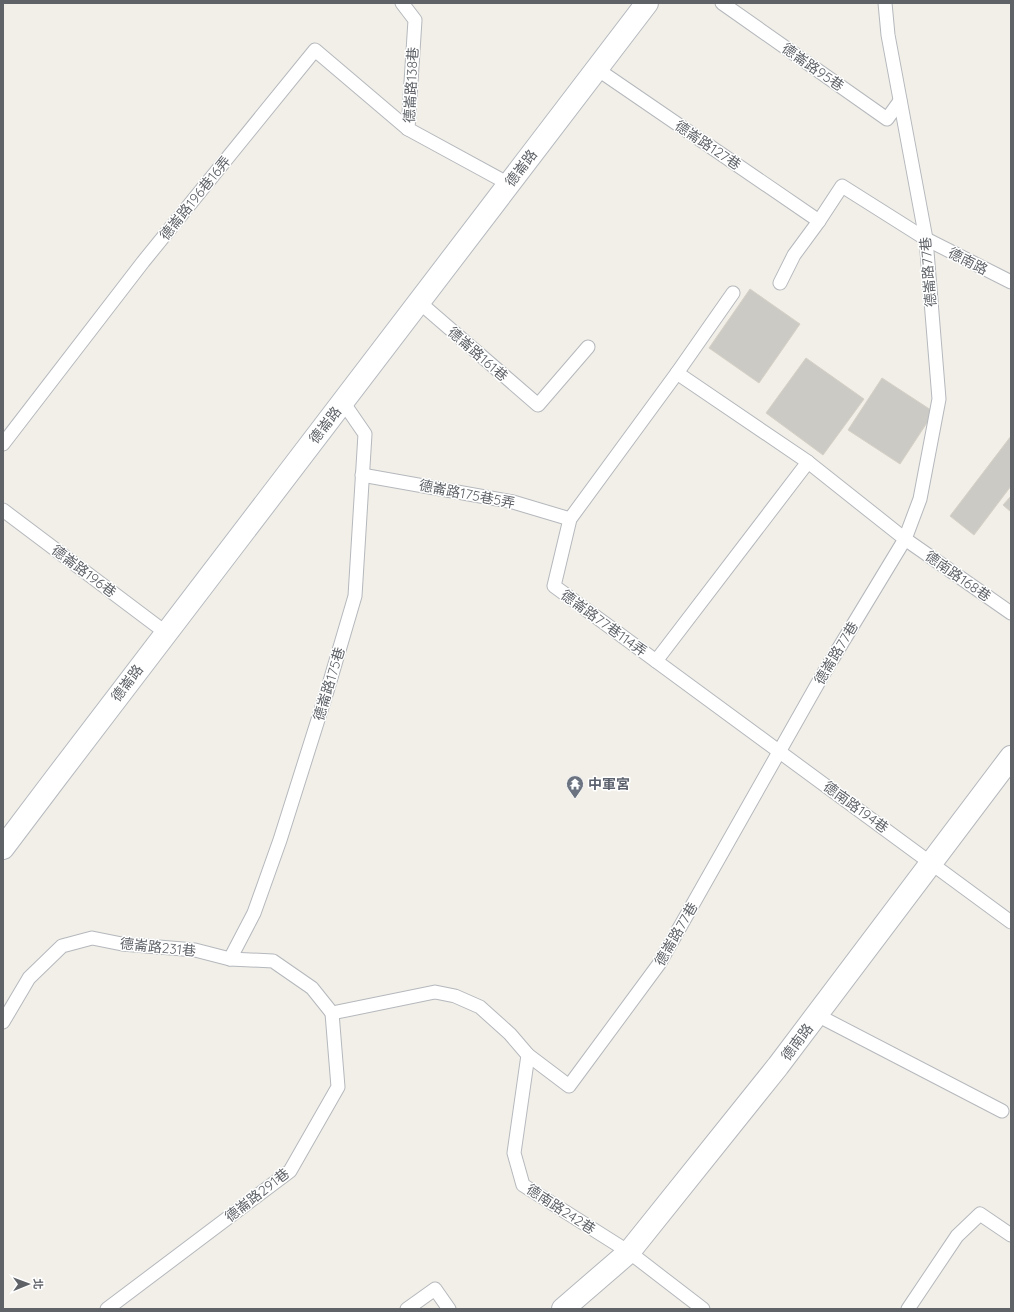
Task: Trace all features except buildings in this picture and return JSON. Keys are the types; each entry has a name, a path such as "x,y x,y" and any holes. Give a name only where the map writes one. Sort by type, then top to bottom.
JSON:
{"street":[{"name":"德崙路","path":"3,848 165,632 343,402 647,3"},
{"name":"德南路","path":"563,1309 629,1252 778,1066 1011,757"}],"lane":[{"name":"德崙路138巷","path":"402,3 415,20 408,129 509,184"},
{"name":"德崙路95巷","path":"722,3 887,119 900,102"},
{"name":"德崙路77巷","path":"332,1013 435,992 455,996 480,1007 510,1034 528,1055 569,1086 659,964 822,676 904,539 920,499 939,400 926,239 888,36 885,3"},
{"name":"德崙路196巷16弄","path":"3,444 143,262 315,50 408,129"},
{"name":"德崙路127巷","path":"597,69 819,221"},
{"name":"德南路","path":"819,221 842,186 926,239 1011,282"},
{"path":"780,283 794,255 819,221"},
{"name":"德崙路77巷114弄","path":"733,293 677,373 570,519 554,586 780,752"},
{"name":"德崙路161巷","path":"419,302 538,405 588,347"},
{"path":"677,373 808,462 904,539"},
{"name":"德崙路175巷","path":"230,959 254,913 280,840 328,688 355,596 365,434 343,402"},
{"path":"656,661 808,462"},
{"name":"德崙路175巷5弄","path":"362,475 513,502 570,519"},
{"name":"德崙路196巷","path":"3,510 165,632"},
{"name":"德南路168巷","path":"904,539 1011,613"},
{"name":"德南路194巷","path":"780,752 1011,922"},
{"name":"德崙路231巷","path":"3,1022 29,978 62,946 92,938 122,944 195,950 230,959 273,961 312,988 332,1013"},
{"name":"德崙路291巷","path":"108,1309 290,1171 338,1087 332,1013"},
{"path":"817,1015 1002,1111"},
{"name":"德南路242巷","path":"528,1055 514,1153 523,1186 629,1252 703,1309"},
{"path":"908,1309 957,1236 980,1214 1011,1235"},
{"path":"408,1309 435,1289 449,1309"}],"place":[{"name":"中軍宮","path":"575,799"}]}
